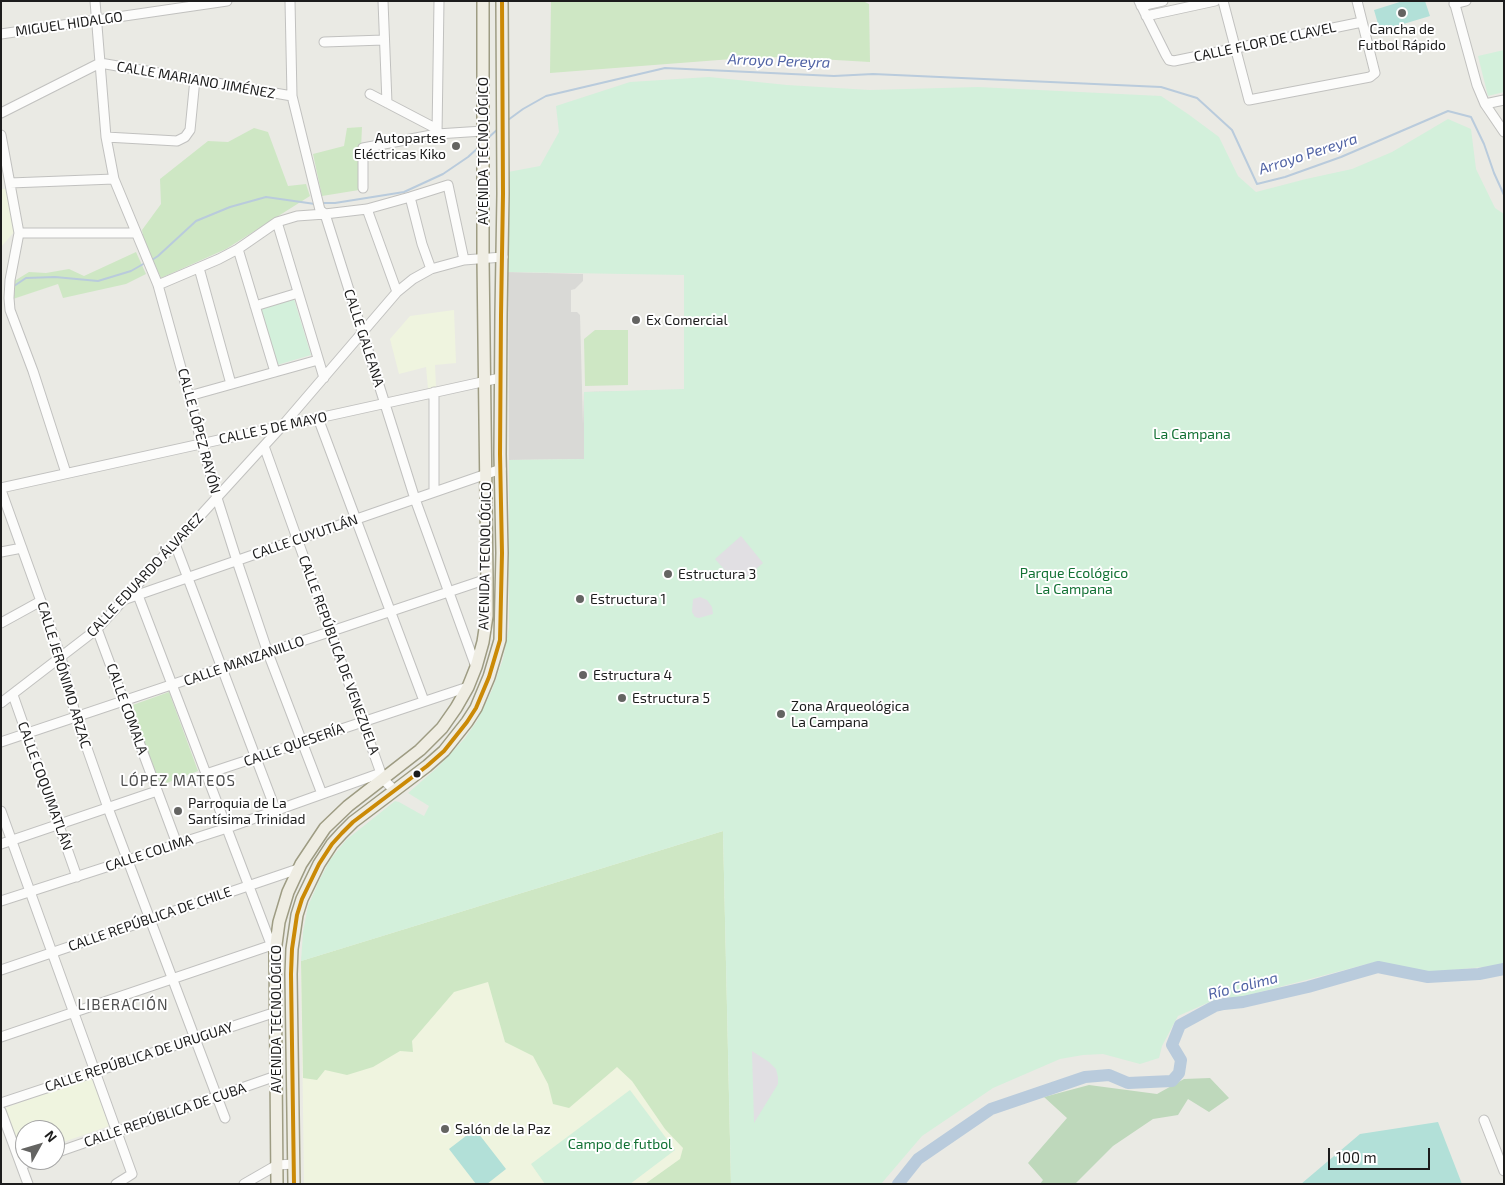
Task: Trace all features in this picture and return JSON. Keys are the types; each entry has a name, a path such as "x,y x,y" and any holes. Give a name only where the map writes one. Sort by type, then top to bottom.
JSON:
{"main road":[{"name":"AVENIDA TECNOLÓGICO","path":"277,1184 276,1012 273,949 288,892 298,868 311,846 325,828 382,776 420,750 442,728 468,687 483,642 487,616 487,579 483,258 483,1"},
{"name":"AVENIDA TECNOLÓGICO","path":"294,1184 291,974 292,949 297,915 302,899 309,882 332,844 353,822 427,766 444,750 467,722 476,708 489,676 500,640 502,553 500,378 503,257 502,1"}],"street":[{"name":"CALLE LÓPEZ RAYÓN","path":"95,1 106,137 114,179 158,284 217,498 237,561 268,652 322,794"},
{"name":"MIGUEL HIDALGO","path":"1,34 227,1"},
{"name":"CALLE GALEANA","path":"290,1 292,96 316,192 415,499 476,667"},
{"path":"383,1 387,103"},
{"path":"437,131 439,1"},
{"path":"1163,1 1140,4 1146,16 1215,1"},
{"path":"1223,1 1249,100 1370,76 1375,73 1357,1"},
{"path":"1466,1 1454,2 1477,85 1485,104 1504,132"},
{"name":"CALLE FLOR DE CLAVEL","path":"1146,16 1169,60 1174,61 1362,22"},
{"path":"324,42 384,40"},
{"name":"CALLE MARIANO JIMÉNEZ","path":"100,63 292,96"},
{"path":"1,113 100,63"},
{"path":"106,137 177,141 185,137 190,130 195,80"},
{"path":"370,94 437,131"},
{"path":"1485,104 1504,100"},
{"path":"363,188 364,148 437,131 483,133"},
{"path":"1,135 19,234 10,280 8,298 10,310 33,370 66,473"},
{"path":"10,183 114,179"},
{"path":"158,284 219,259 238,249 277,222 297,216 323,212 367,209 448,185 464,260"},
{"path":"410,197 422,244 431,269"},
{"path":"367,209 397,292"},
{"path":"277,222 324,378"},
{"path":"19,234 136,233"},
{"path":"238,249 275,372"},
{"name":"CALLE EDUARDO ÁLVAREZ","path":"137,592 175,544 283,425 397,292 413,279 431,269 464,260 503,257"},
{"path":"198,268 231,384"},
{"path":"255,306 298,293"},
{"path":"189,396 318,360"},
{"name":"CALLE 5 DE MAYO","path":"1,489 66,473 500,378"},
{"path":"434,392 434,492"},
{"path":"318,418 424,701"},
{"name":"CALLE REPÚBLICA DE VENEZUELA","path":"264,446 382,776"},
{"name":"CALLE CUYUTLÁN","path":"124,600 137,592 188,578 501,469"},
{"name":"CALLE JERÓNIMO ARZAC","path":"1,489 61,657 76,717 126,861 225,1118"},
{"path":"175,544 276,811"},
{"path":"1,552 22,548"},
{"name":"CALLE MANZANILLO","path":"1,742 487,579"},
{"path":"1,1037 172,979 273,949 137,592"},
{"name":"CALLE EDUARDO ÁLVAREZ","path":"1,703 97,629 124,600"},
{"path":"1,623 41,601"},
{"name":"CALLE COMALA","path":"97,629 177,844"},
{"name":"CALLE QUESERÍA","path":"206,774 468,687"},
{"name":"CALLE COQUIMATLÁN","path":"13,695 77,877"},
{"path":"382,776 394,790"},
{"name":"CALLE COLIMA","path":"1,901 227,828 352,784 382,776"},
{"path":"352,784 359,797"},
{"path":"1,844 157,791"},
{"path":"1,811 132,1174 116,1184"},
{"name":"CALLE REPÚBLICA DE CHILE","path":"1,970 298,868"},
{"name":"CALLE REPÚBLICA DE URUGUAY","path":"1,1103 276,1012"},
{"name":"CALLE REPÚBLICA DE CUBA","path":"65,1150 276,1076"},
{"path":"1,1111 15,1149"},
{"path":"1484,1120 1500,1148 1504,1171"},
{"path":"244,1184 277,1165 294,1164"},
{"path":"23,1170 28,1184"}],"shaded area":[{"name":"Cancha de Futbol Rápido","path":"1403,1 1425,1 1430,16 1380,31 1374,10"},
{"path":"1,189 7,189 14,232 1,247"},
{"path":"508,272 583,274 583,281 575,289 571,290 571,312 577,312 580,315 583,425 584,392 684,390 584,459 509,460"},
{"path":"454,310 456,363 435,365 436,387 428,389 426,367 399,374 390,339 410,316"},
{"path":"741,536 763,563 748,576 731,577 715,559"},
{"path":"700,597 707,600 712,607 713,614 699,618 695,617 692,612 693,599"},
{"path":"723,831 731,1184 304,1184 301,961"},
{"path":"752,1051 776,1069 778,1077 778,1084 754,1123"},
{"path":"92,1077 109,1126 65,1141 65,1120 15,1120 15,1137 5,1108"},
{"path":"1210,1078 1229,1098 1209,1112 1188,1099 1178,1115 1153,1119 1113,1146 1075,1184 1040,1184 1043,1180 1028,1163 1067,1118 1044,1097 1089,1085 1157,1094 1184,1079"},
{"path":"1438,1122 1462,1184 1301,1184 1360,1134"},
{"path":"475,1129 506,1169 487,1184 476,1184 449,1149"}],"green space":[{"path":"551,1 863,1 869,4 870,62 784,57 745,58 550,73"},
{"path":"1504,50 1504,92 1488,96 1478,56"},
{"name":"Parque Ecológico La Campana","path":"709,77 787,85 870,90 978,87 1161,96 1219,137 1238,176 1256,192 1352,169 1392,152 1448,119 1471,129 1476,169 1495,208 1504,214 1504,965 1420,973 1375,962 1241,997 1221,997 1178,1016 1162,1046 1159,1058 1140,1064 1103,1054 1060,1059 993,1088 922,1136 881,1184 731,1184 723,831 301,961 303,932 308,906 330,860 346,840 395,801 424,816 429,806 408,793 438,767 465,738 477,721 492,690 503,659 509,627 509,460 584,459 584,392 684,389 684,275 508,272 508,172 540,166 559,132 556,106 630,82"},
{"path":"362,127 359,190 322,196 313,154 344,146 347,128"},
{"path":"254,128 268,132 288,186 306,184 310,196 226,249 161,278 144,242 142,230 161,204 160,179 208,141 228,142"},
{"path":"136,252 146,274 126,284 63,298 58,284 13,299 12,281 29,272 46,273 69,269 84,276"},
{"path":"294,299 311,355 277,365 260,309"},
{"path":"595,330 628,330 628,385 585,386 584,339"},
{"path":"169,692 198,771 159,786 130,706"},
{"path":"723,831 731,1184 645,1184 680,1159 683,1148 665,1129 632,1081 617,1067 569,1108 553,1104 548,1084 533,1056 505,1042 488,982 454,992 412,1041 413,1052 400,1051 373,1067 347,1075 325,1070 317,1080 303,1078 301,961"},
{"name":"Campo de futbol","path":"630,1090 675,1150 630,1184 545,1184 531,1164"}],"waterway":[{"name":"Arroyo Pereyra","path":"508,120 546,96 665,68 834,76 873,74 1161,87 1197,98 1232,130 1257,184 1285,177 1341,157 1448,111 1471,117 1504,195"},
{"name":"Arroyo Pereyra","path":"488,138 499,128"},
{"name":"Arroyo Pereyra","path":"322,203 335,203 404,192 443,174 479,147"},
{"name":"Arroyo Pereyra","path":"152,260 196,221 230,207 266,197 315,204"},
{"name":"Arroyo Pereyra","path":"14,286 26,278 55,277 98,281 131,271 145,263"},
{"name":"Río Colima","path":"898,1184 918,1159 991,1109 1085,1077 1109,1075 1128,1083 1172,1081 1179,1073 1181,1060 1172,1045 1180,1025 1215,1006 1243,1002 1308,987 1378,967 1428,977 1479,974 1504,969"}],"transit line":[{"path":"294,1184 291,974 292,949 297,915 302,899 319,864 342,833 353,822 444,751 467,722 476,708 489,677 500,640 502,553 500,454 503,194 502,1"}],"place":[{"name":"Cancha de Futbol Rápido","path":"1402,13"},
{"name":"Autopartes Eléctricas Kiko","path":"456,146"},
{"name":"Ex Comercial","path":"636,320"},
{"name":"Estructura 3","path":"668,574"},
{"name":"Estructura 1","path":"580,599"},
{"name":"Estructura 4","path":"583,675"},
{"name":"Estructura 5","path":"622,698"},
{"name":"Zona Arqueológica La Campana","path":"781,714"},
{"name":"Parroquia de La Santísima Trinidad","path":"178,811"},
{"name":"Salón de la Paz","path":"445,1129"}],"district":[{"name":"LÓPEZ MATEOS","path":"178,781"},
{"name":"LIBERACIÓN","path":"123,1005"}],"park label":[{"name":"La Campana","path":"1192,434"}]}
